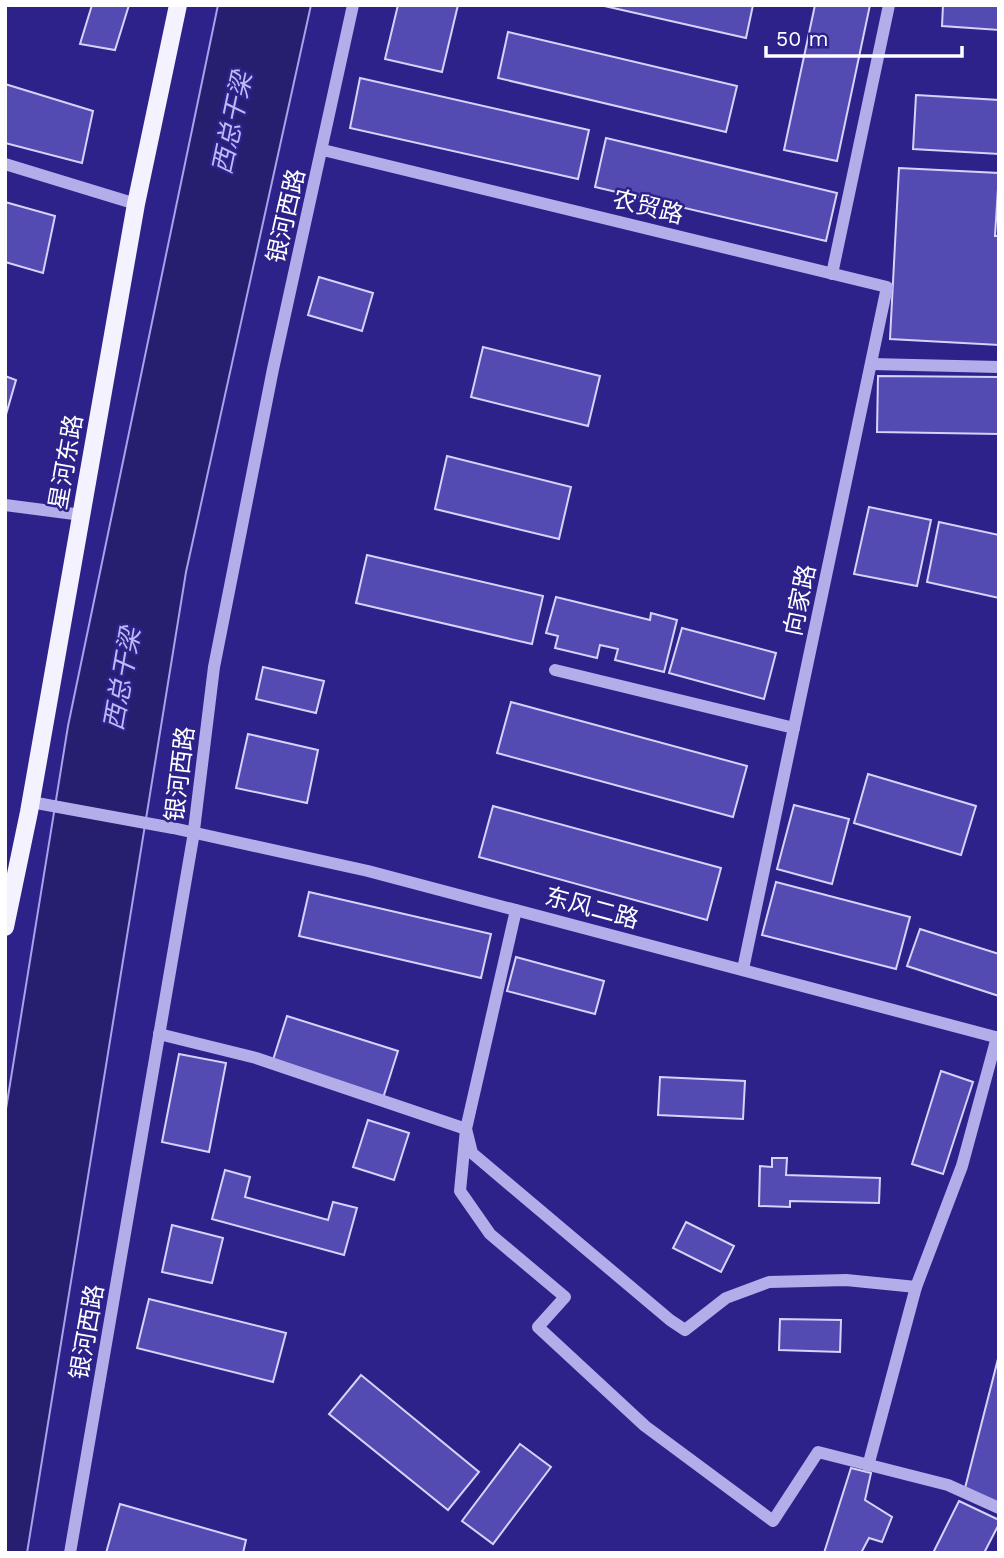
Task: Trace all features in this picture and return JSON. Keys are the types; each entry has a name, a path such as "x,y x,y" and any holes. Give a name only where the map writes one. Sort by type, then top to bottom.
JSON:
{"main road":[{"name":"星河东路","path":"5,928 31,802 136,204 178,5"}],"street":[{"name":"银河西路","path":"70,1553 194,832 214,667 273,369 353,5"},
{"path":"832,274 889,5"},
{"name":"农贸路","path":"323,150 887,287 871,364"},
{"path":"5,164 136,204"},
{"path":"871,364 999,367"},
{"name":"向家路","path":"743,969 871,364"},
{"path":"5,505 82,515"},
{"path":"555,670 794,728"},
{"name":"东风二路","path":"31,802 194,832 368,871 998,1038"},
{"path":"516,910 466,1129 460,1191 490,1234 565,1297 538,1327 645,1426 773,1521 818,1452 948,1485 999,1508"},
{"path":"159,1034 256,1058 466,1129"},
{"path":"868,1466 916,1287 962,1166 998,1038"},
{"path":"466,1129 472,1153 685,1331 726,1298 769,1282 846,1280 916,1287"}],"water":[{"name":"西总干梁","path":"218,5 311,5 186,572 27,1553 5,1553 5,1115 68,726"}],"building":[{"path":"92,5 129,5 115,50 80,44"},
{"path":"398,5 458,5 442,72 385,59"},
{"path":"600,5 753,5 746,38"},
{"path":"815,5 870,5 837,161 784,150"},
{"path":"943,5 999,5 999,30 942,26"},
{"path":"508,32 737,86 726,132 498,78"},
{"path":"360,78 589,130 578,179 350,128"},
{"path":"5,84 93,111 82,163 5,143"},
{"path":"916,95 999,100 999,154 913,149"},
{"path":"606,138 837,193 826,241 595,187"},
{"path":"899,168 999,173 995,236 999,236 999,345 890,339"},
{"path":"5,202 55,216 43,273 5,262"},
{"path":"319,277 373,293 362,331 308,315"},
{"path":"483,347 600,376 588,426 471,397"},
{"path":"5,376 16,380 5,418"},
{"path":"878,376 999,377 999,434 877,432"},
{"path":"447,456 571,487 559,539 435,509"},
{"path":"869,507 931,520 917,586 854,574"},
{"path":"939,522 999,535 999,598 927,582"},
{"path":"367,555 543,596 532,644 356,603"},
{"path":"556,597 650,620 651,613 677,620 664,672 615,660 618,649 600,645 597,658 555,648 558,636 546,633"},
{"path":"682,628 776,653 764,699 669,673"},
{"path":"263,667 324,681 316,713 256,699"},
{"path":"511,702 747,766 733,817 497,753"},
{"path":"248,734 318,750 307,803 236,788"},
{"path":"868,774 976,806 961,855 854,823"},
{"path":"794,805 849,819 832,884 777,869"},
{"path":"493,806 721,868 707,920 479,857"},
{"path":"776,882 910,917 896,969 762,935"},
{"path":"309,892 491,934 481,978 299,936"},
{"path":"920,929 999,954 999,996 907,966"},
{"path":"516,957 604,981 595,1014 507,991"},
{"path":"287,1016 398,1051 383,1098 272,1063"},
{"path":"179,1054 226,1063 209,1152 162,1142"},
{"path":"941,1071 973,1082 943,1174 912,1164"},
{"path":"660,1077 745,1081 743,1119 658,1115"},
{"path":"368,1120 409,1133 394,1180 353,1167"},
{"path":"772,1158 787,1158 786,1175 880,1178 879,1203 790,1201 790,1207 759,1206 760,1166 772,1167"},
{"path":"225,1170 250,1177 245,1197 328,1220 333,1202 357,1208 344,1255 212,1219"},
{"path":"686,1222 734,1246 721,1272 673,1248"},
{"path":"172,1225 223,1238 212,1283 162,1272"},
{"path":"149,1299 286,1333 273,1382 137,1348"},
{"path":"780,1319 841,1320 840,1352 779,1350"},
{"path":"999,1355 999,1506 964,1492"},
{"path":"361,1375 479,1472 448,1510 329,1414"},
{"path":"520,1444 551,1467 493,1544 462,1521"},
{"path":"851,1468 871,1473 865,1500 892,1517 882,1542 869,1538 861,1553 824,1553"},
{"path":"959,1501 999,1520 999,1524 984,1553 933,1553"},
{"path":"120,1504 246,1540 243,1553 106,1553"}]}
